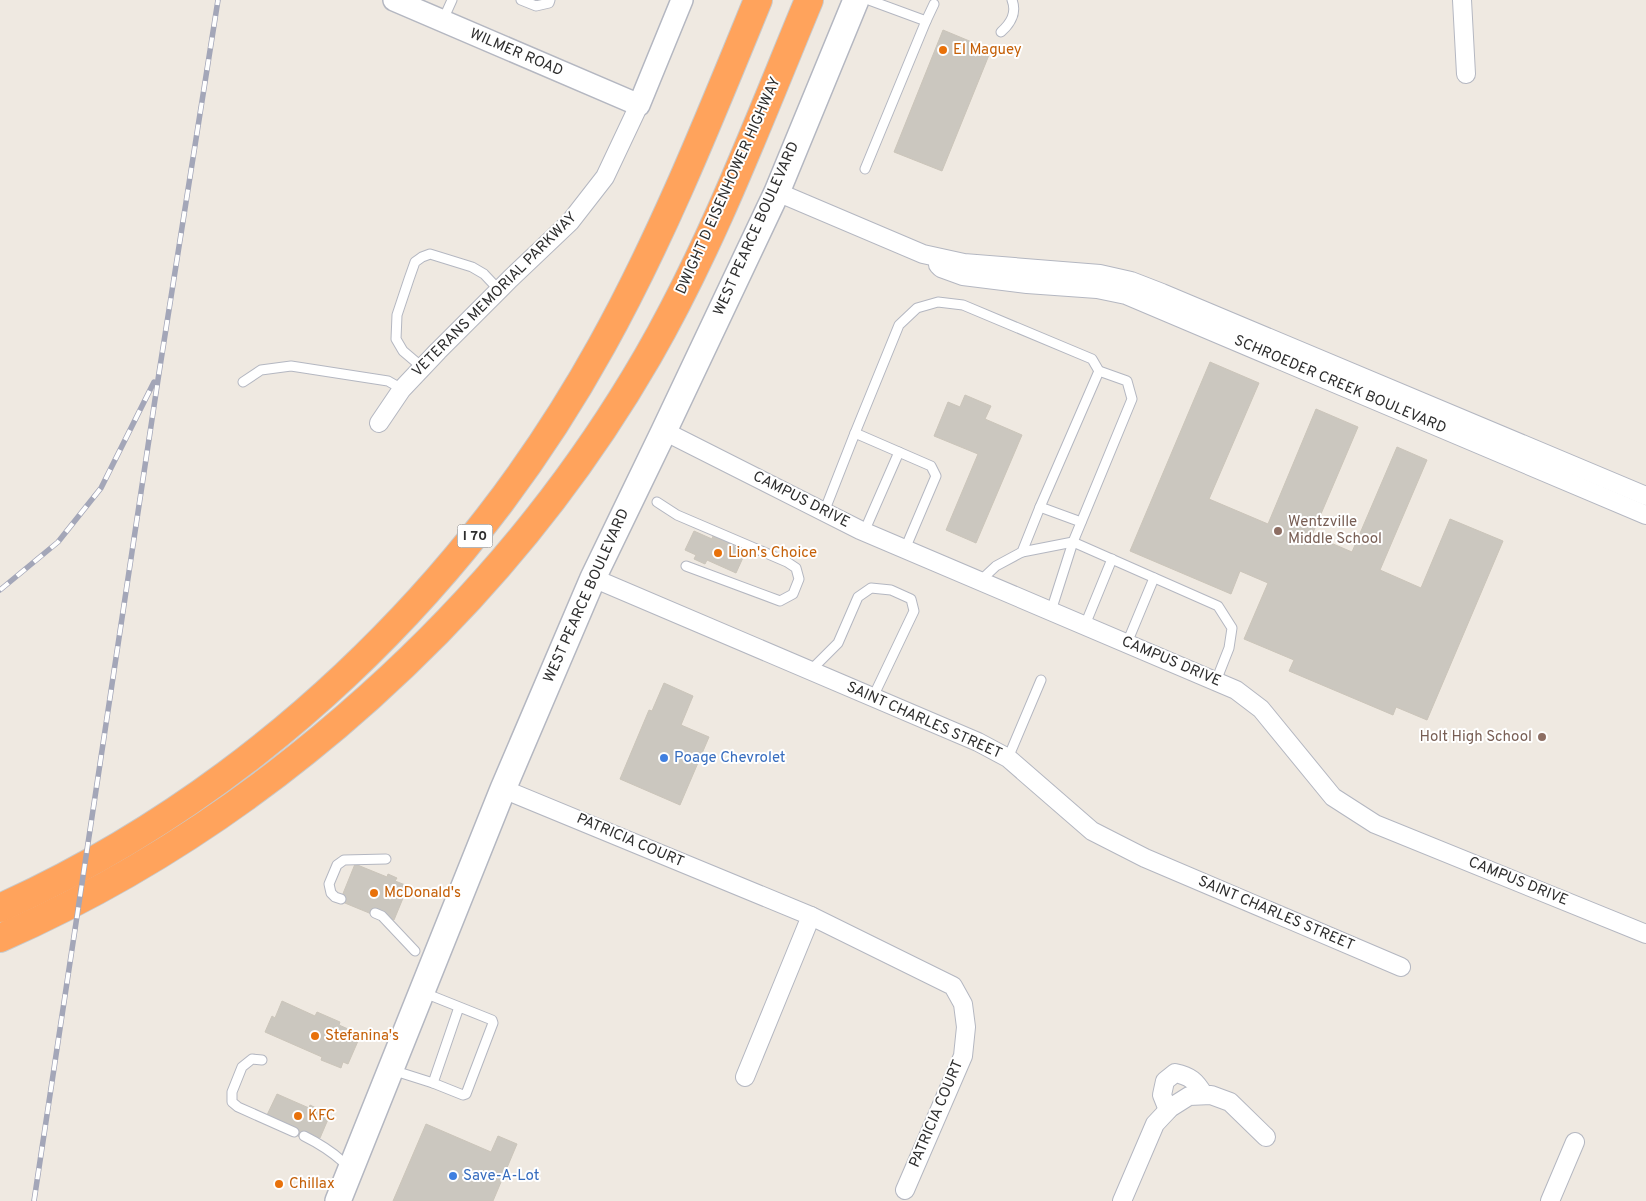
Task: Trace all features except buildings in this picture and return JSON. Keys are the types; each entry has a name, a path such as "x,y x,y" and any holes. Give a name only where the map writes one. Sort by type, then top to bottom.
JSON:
{"highway":[{"name":"I 70","path":"0,908 69,874 120,845 170,814 217,781 311,705 388,634 435,583 507,494 541,446 602,345 667,216 758,0"},
{"name":"DWIGHT D EISENHOWER HIGHWAY","path":"0,938 98,890 169,848 265,782 399,669 480,587 553,499 588,452 620,404 649,354 677,303 715,225 809,0"}],"main road":[{"name":"WEST PEARCE BOULEVARD","path":"338,1201 503,789 592,578 777,192 856,0"}],"street":[{"name":"WILMER ROAD","path":"394,0 639,105"},
{"name":"VETERANS MEMORIAL PARKWAY","path":"379,423 402,389 499,290 570,222 605,177 639,105 682,0"},
{"path":"1462,0 1466,74"},
{"name":"SCHROEDER CREEK BOULEVARD","path":"777,192 923,254 941,268 963,276 1028,277 1100,274 1131,281 1646,496"},
{"name":"SCHROEDER CREEK BOULEVARD","path":"1028,277 1126,295 1646,515"},
{"name":"CAMPUS DRIVE","path":"664,430 864,532 1236,690 1261,709 1333,798 1375,824 1646,934"},
{"name":"SAINT CHARLES STREET","path":"592,578 978,742 1008,758 1092,831 1145,858 1401,967"},
{"name":"PATRICIA COURT","path":"503,789 812,916 953,986 963,1004 966,1027 962,1056 905,1190"},
{"path":"745,1077 812,916"},
{"path":"1168,1110 1162,1095 1165,1081 1175,1073 1187,1076 1198,1086 1204,1095"},
{"path":"1122,1201 1155,1124 1168,1110 1189,1096 1210,1095 1230,1102 1266,1137"},
{"path":"1550,1201 1575,1142"}],"lane":[{"path":"443,21 452,0"},
{"path":"521,0 536,6 550,0"},
{"path":"869,0 926,21"},
{"path":"1001,32 1009,25 1014,14 1014,3 1012,0"},
{"path":"865,169 934,4"},
{"path":"423,368 403,351 396,339 397,315 408,279 416,262 430,254 472,267 484,274 499,290"},
{"path":"824,512 899,325 917,308 938,302 963,306 1092,359 1099,370 1127,380 1132,399 1073,542 1051,611"},
{"path":"243,382 261,370 291,366 388,381 402,389"},
{"path":"1022,552 1099,370"},
{"path":"855,433 931,466 936,476 905,549"},
{"path":"864,532 899,452"},
{"path":"657,502 677,516 787,562 796,568 799,579 793,594 780,601 686,566"},
{"path":"1040,507 1081,522"},
{"path":"980,581 996,566 1022,552 1073,542 1218,606 1232,628 1230,648 1216,681"},
{"path":"1084,625 1112,559"},
{"path":"1127,643 1154,578"},
{"path":"810,671 838,643 858,597 871,588 891,590 911,599 914,611 872,697"},
{"path":"1008,758 1042,680"},
{"path":"341,899 330,893 329,884 337,865 344,860 386,859"},
{"path":"375,913 382,916 415,951"},
{"path":"391,1070 463,1095 466,1094 493,1024 492,1020 422,992"},
{"path":"433,1083 459,1007"},
{"path":"262,1060 252,1059 242,1067 232,1092 232,1102 238,1107 294,1132"},
{"path":"304,1136 335,1154 342,1161"}],"railway":[{"path":"34,1201 159,373 218,0"},
{"path":"0,590 58,542 101,488 154,382"}],"place":[{"name":"El Maguey","path":"943,50"},
{"name":"Wentzville Middle School","path":"1278,531"},
{"name":"Lion's Choice","path":"718,553"},
{"name":"Holt High School","path":"1542,737"},
{"name":"Poage Chevrolet","path":"664,758"},
{"name":"McDonald's","path":"374,893"},
{"name":"Stefanina's","path":"315,1036"},
{"name":"KFC","path":"298,1116"},
{"name":"Save-A-Lot","path":"453,1176"},
{"name":"Chillax","path":"279,1184"}]}
